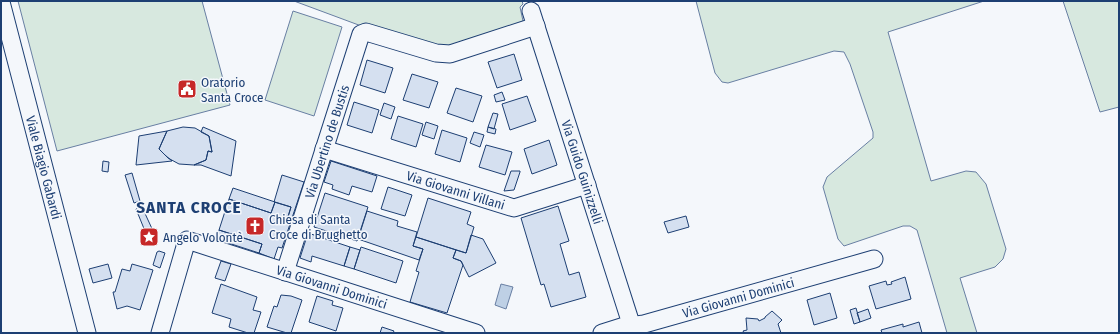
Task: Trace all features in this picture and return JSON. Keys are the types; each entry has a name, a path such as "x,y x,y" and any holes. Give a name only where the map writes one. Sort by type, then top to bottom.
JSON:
{"street":[{"name":"Viale Biagio Gabardi","path":"1,2 87,333"},
{"name":"Via Ubertino de Bustis","path":"285,272 361,34 366,32 436,53 450,54 531,10"},
{"name":"Via Guido Guinizzelli","path":"531,10 633,329"},
{"name":"Via Giovanni Villani","path":"324,149 514,208 587,185"},
{"name":"Via Giovanni Dominici","path":"160,333 187,240 476,333"},
{"name":"Via Giovanni Dominici","path":"602,333 621,327 633,329 644,324 874,259"}],"shaded area":[{"path":"18,1 202,1 230,105 57,151"},
{"path":"294,1 522,1 523,4 520,7 523,21 518,28 449,49 426,50"},
{"path":"696,1 984,1 888,32 931,181 966,171 976,172 986,184 1006,249 1003,259 995,267 960,278 977,333 947,333 917,230 910,226 903,226 844,246 838,239 823,187 827,177 873,138 873,132 850,64 844,52 834,51 728,83 722,82 715,73"},
{"path":"1063,1 1119,1 1119,107 1100,112"},
{"path":"293,11 342,27 314,116 265,100"}],"water":[{"path":"501,284 513,287 506,309 495,305"}],"building":[{"path":"514,54 522,80 497,88 488,62"},
{"path":"367,60 393,68 385,93 360,85"},
{"path":"412,74 438,82 429,108 403,100"},
{"path":"456,88 482,96 473,122 447,113"},
{"path":"502,92 505,100 496,102 494,95"},
{"path":"527,96 536,121 510,130 502,104"},
{"path":"354,102 379,110 372,133 347,125"},
{"path":"384,103 395,107 391,119 380,115"},
{"path":"493,113 498,114 494,129 488,127"},
{"path":"398,116 423,124 416,147 391,139"},
{"path":"426,122 438,126 434,139 422,135"},
{"path":"183,127 195,128 209,136 212,152 208,151 206,160 194,165 179,164 168,158 159,149 167,131"},
{"path":"203,127 236,141 231,176 201,165 194,165 206,160 208,151 212,152 209,136 201,132"},
{"path":"488,127 496,129 495,134 487,132"},
{"path":"442,130 467,138 460,162 435,154"},
{"path":"167,131 159,149 172,161 136,165 139,136"},
{"path":"474,132 484,135 480,147 470,143"},
{"path":"549,140 557,165 532,174 524,149"},
{"path":"486,145 512,152 505,175 479,167"},
{"path":"103,161 109,162 108,172 102,171"},
{"path":"331,161 377,176 372,192 352,186 349,195 332,189 333,185 324,182"},
{"path":"511,171 520,171 514,190 504,191"},
{"path":"132,173 140,201 134,203 125,175"},
{"path":"282,175 304,182 291,221 287,220 291,207 274,202"},
{"path":"388,187 412,195 405,216 381,209"},
{"path":"233,188 275,202 271,213 229,199"},
{"path":"325,193 368,207 357,241 314,227"},
{"path":"428,198 471,212 467,224 474,227 466,253 416,237"},
{"name":"Chiesa di Santa Croce di Brughetto","path":"229,199 271,213 275,202 291,207 287,220 291,221 282,248 278,247 274,259 259,253 262,244 219,230"},
{"path":"558,206 569,241 560,244 569,275 579,272 586,297 551,307 544,284 541,285 521,218"},
{"path":"142,207 154,233 147,236 136,209"},
{"path":"367,211 398,221 397,226 417,232 413,246 423,249 419,260 358,239"},
{"path":"686,216 689,227 668,233 664,222"},
{"path":"219,230 262,244 259,253 216,239"},
{"path":"308,233 350,247 344,266 312,256 311,262 300,258"},
{"path":"471,235 483,239 496,263 469,277 461,261 453,258 456,250 466,253"},
{"path":"416,237 456,250 453,258 461,261 463,265 447,313 410,302 419,272 416,271 423,249 413,246"},
{"path":"350,247 360,250 354,269 344,266"},
{"path":"361,247 403,261 396,283 354,269"},
{"path":"159,251 165,253 160,268 153,265 157,252"},
{"path":"221,261 231,264 225,281 215,278"},
{"path":"108,264 112,278 93,283 89,269"},
{"path":"132,264 153,270 140,310 127,306 117,309 113,292 115,292 122,269 130,271"},
{"path":"905,277 911,299 876,309 869,286 886,281 887,285 892,284 891,282"},
{"path":"221,284 257,297 253,310 261,312 254,333 248,333 229,327 231,319 212,313"},
{"path":"830,293 837,318 814,325 807,300"},
{"path":"281,295 291,296 302,300 291,333 267,327 274,306 277,307"},
{"path":"317,296 333,301 332,305 343,308 336,331 309,322"},
{"path":"856,308 860,322 854,324 850,310"},
{"path":"868,309 871,318 860,322 857,313"},
{"path":"772,311 782,320 778,324 781,333 744,333 743,331 747,330 746,318 758,319 759,321 765,318"},
{"path":"919,322 922,333 882,333 881,330 903,324 903,327"},
{"path":"382,327 394,331 393,333 380,333"}],"place":[{"name":"Oratorio Santa Croce","path":"187,89"},
{"name":"Chiesa di Santa Croce di Brughetto","path":"255,226"},
{"name":"Angelo Volontè","path":"149,237"}],"district":[{"name":"SANTA CROCE","path":"189,207"}]}
